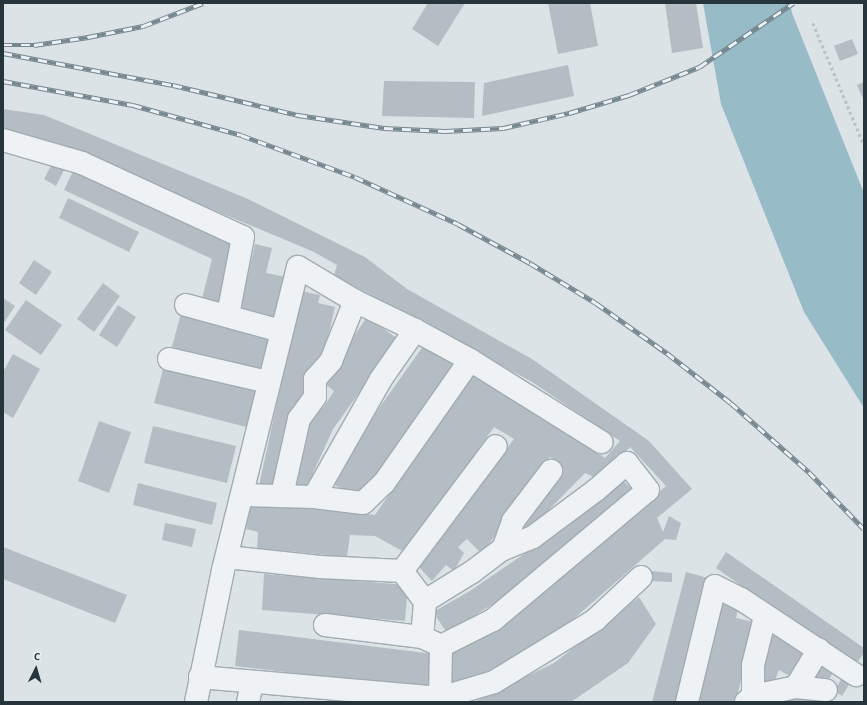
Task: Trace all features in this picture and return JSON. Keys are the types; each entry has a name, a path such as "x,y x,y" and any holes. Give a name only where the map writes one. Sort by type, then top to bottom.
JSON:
{"street":[{"path":"3,140 82,163 243,237 228,315"},
{"path":"196,702 225,563 243,494 268,382 298,267 355,301 470,360 601,442"},
{"path":"282,495 299,418 315,397 315,379 331,361 355,301"},
{"path":"186,305 228,315 281,331"},
{"path":"314,497 381,379 414,330"},
{"path":"169,358 268,382"},
{"path":"243,494 314,497 363,503 384,483 470,360"},
{"path":"402,571 496,446"},
{"path":"325,625 432,641 493,620 648,490 626,464 596,490 533,537 503,549 472,572 425,601"},
{"path":"503,549 513,521 551,471"},
{"path":"225,563 402,571 425,601 440,698"},
{"path":"200,677 250,692 440,698 494,682 595,620 641,577"},
{"path":"687,702 715,586 741,599 765,617 819,649 856,675"},
{"path":"765,617 753,665 749,699 796,688 826,690"},
{"path":"796,688 819,649"}],"path":[{"path":"813,23 864,144"}],"water":[{"path":"703,3 790,3 792,13 864,193 864,408 804,312 721,104"}],"building":[{"path":"428,3 465,3 438,46 412,29"},
{"path":"548,3 590,3 598,46 558,54"},
{"path":"665,3 696,3 703,48 672,53"},
{"path":"852,39 858,54 840,61 834,46"},
{"path":"568,65 574,96 482,116 484,83"},
{"path":"384,81 475,82 474,118 382,116"},
{"path":"864,82 864,101 857,85"},
{"path":"3,109 44,115 248,199 365,257 407,289 532,359 649,441 692,489 657,518 663,532 669,516 681,523 676,540 665,539 553,637 453,689 447,649 553,582 666,486 630,447 601,480 585,473 529,530 519,520 562,466 550,457 482,554 467,539 458,547 464,553 454,571 446,565 432,581 419,567 514,439 494,427 406,553 375,536 350,535 347,557 257,548 258,532 246,529 251,503 375,515 474,371 605,458 620,441 532,382 334,275 337,265 314,252 171,192 3,133"},
{"path":"52,164 64,170 56,186 44,179"},
{"path":"73,171 235,244 218,307 202,299 212,259 64,190"},
{"path":"68,198 139,232 129,252 59,218"},
{"path":"255,244 272,248 266,273 286,277 276,322 239,314"},
{"path":"34,260 52,272 36,295 19,283"},
{"path":"103,283 120,296 94,332 77,319"},
{"path":"301,291 320,295 318,303 335,307 321,368 306,408 293,405 275,489 259,486"},
{"path":"3,298 15,306 3,324"},
{"path":"26,300 62,325 41,355 5,330"},
{"path":"118,305 136,317 117,347 99,335"},
{"path":"181,313 273,337 264,372 172,347"},
{"path":"367,317 398,339 333,429 305,491 285,485 316,402 323,408 334,391 322,382"},
{"path":"424,345 453,365 358,501 328,480"},
{"path":"13,354 40,369 13,418 3,412 3,372"},
{"path":"164,366 260,391 250,428 154,403"},
{"path":"99,421 131,432 109,493 78,481"},
{"path":"153,426 236,446 227,483 144,463"},
{"path":"623,481 639,495 536,577 447,633 433,612 470,591 572,521"},
{"path":"138,483 217,503 212,525 133,505"},
{"path":"165,523 196,529 192,547 162,540"},
{"path":"3,547 127,595 115,623 3,579"},
{"path":"726,552 864,648 864,653 855,665 716,568"},
{"path":"651,571 672,573 672,582 650,581"},
{"path":"686,572 708,578 676,702 652,702"},
{"path":"264,574 408,585 405,621 262,610"},
{"path":"720,596 740,600 736,618 754,622 736,702 695,702"},
{"path":"639,597 656,624 628,663 571,702 474,702 554,663"},
{"path":"239,630 434,654 434,690 235,666"},
{"path":"774,631 808,650 794,678 779,670 773,685 759,680"},
{"path":"819,660 835,669 825,686 809,677"},
{"path":"842,678 850,683 842,696 834,691"},
{"path":"799,697 831,700 831,702 766,702"}],"railway":[{"path":"3,45 34,45 88,37 143,26 203,3"},
{"path":"3,53 173,85 298,115 384,128 445,131 503,128 569,113 629,95 699,67 793,3"},
{"path":"3,81 133,105 241,135 355,177 458,224 530,263 596,303 667,353 731,403 809,472 864,529"}]}
